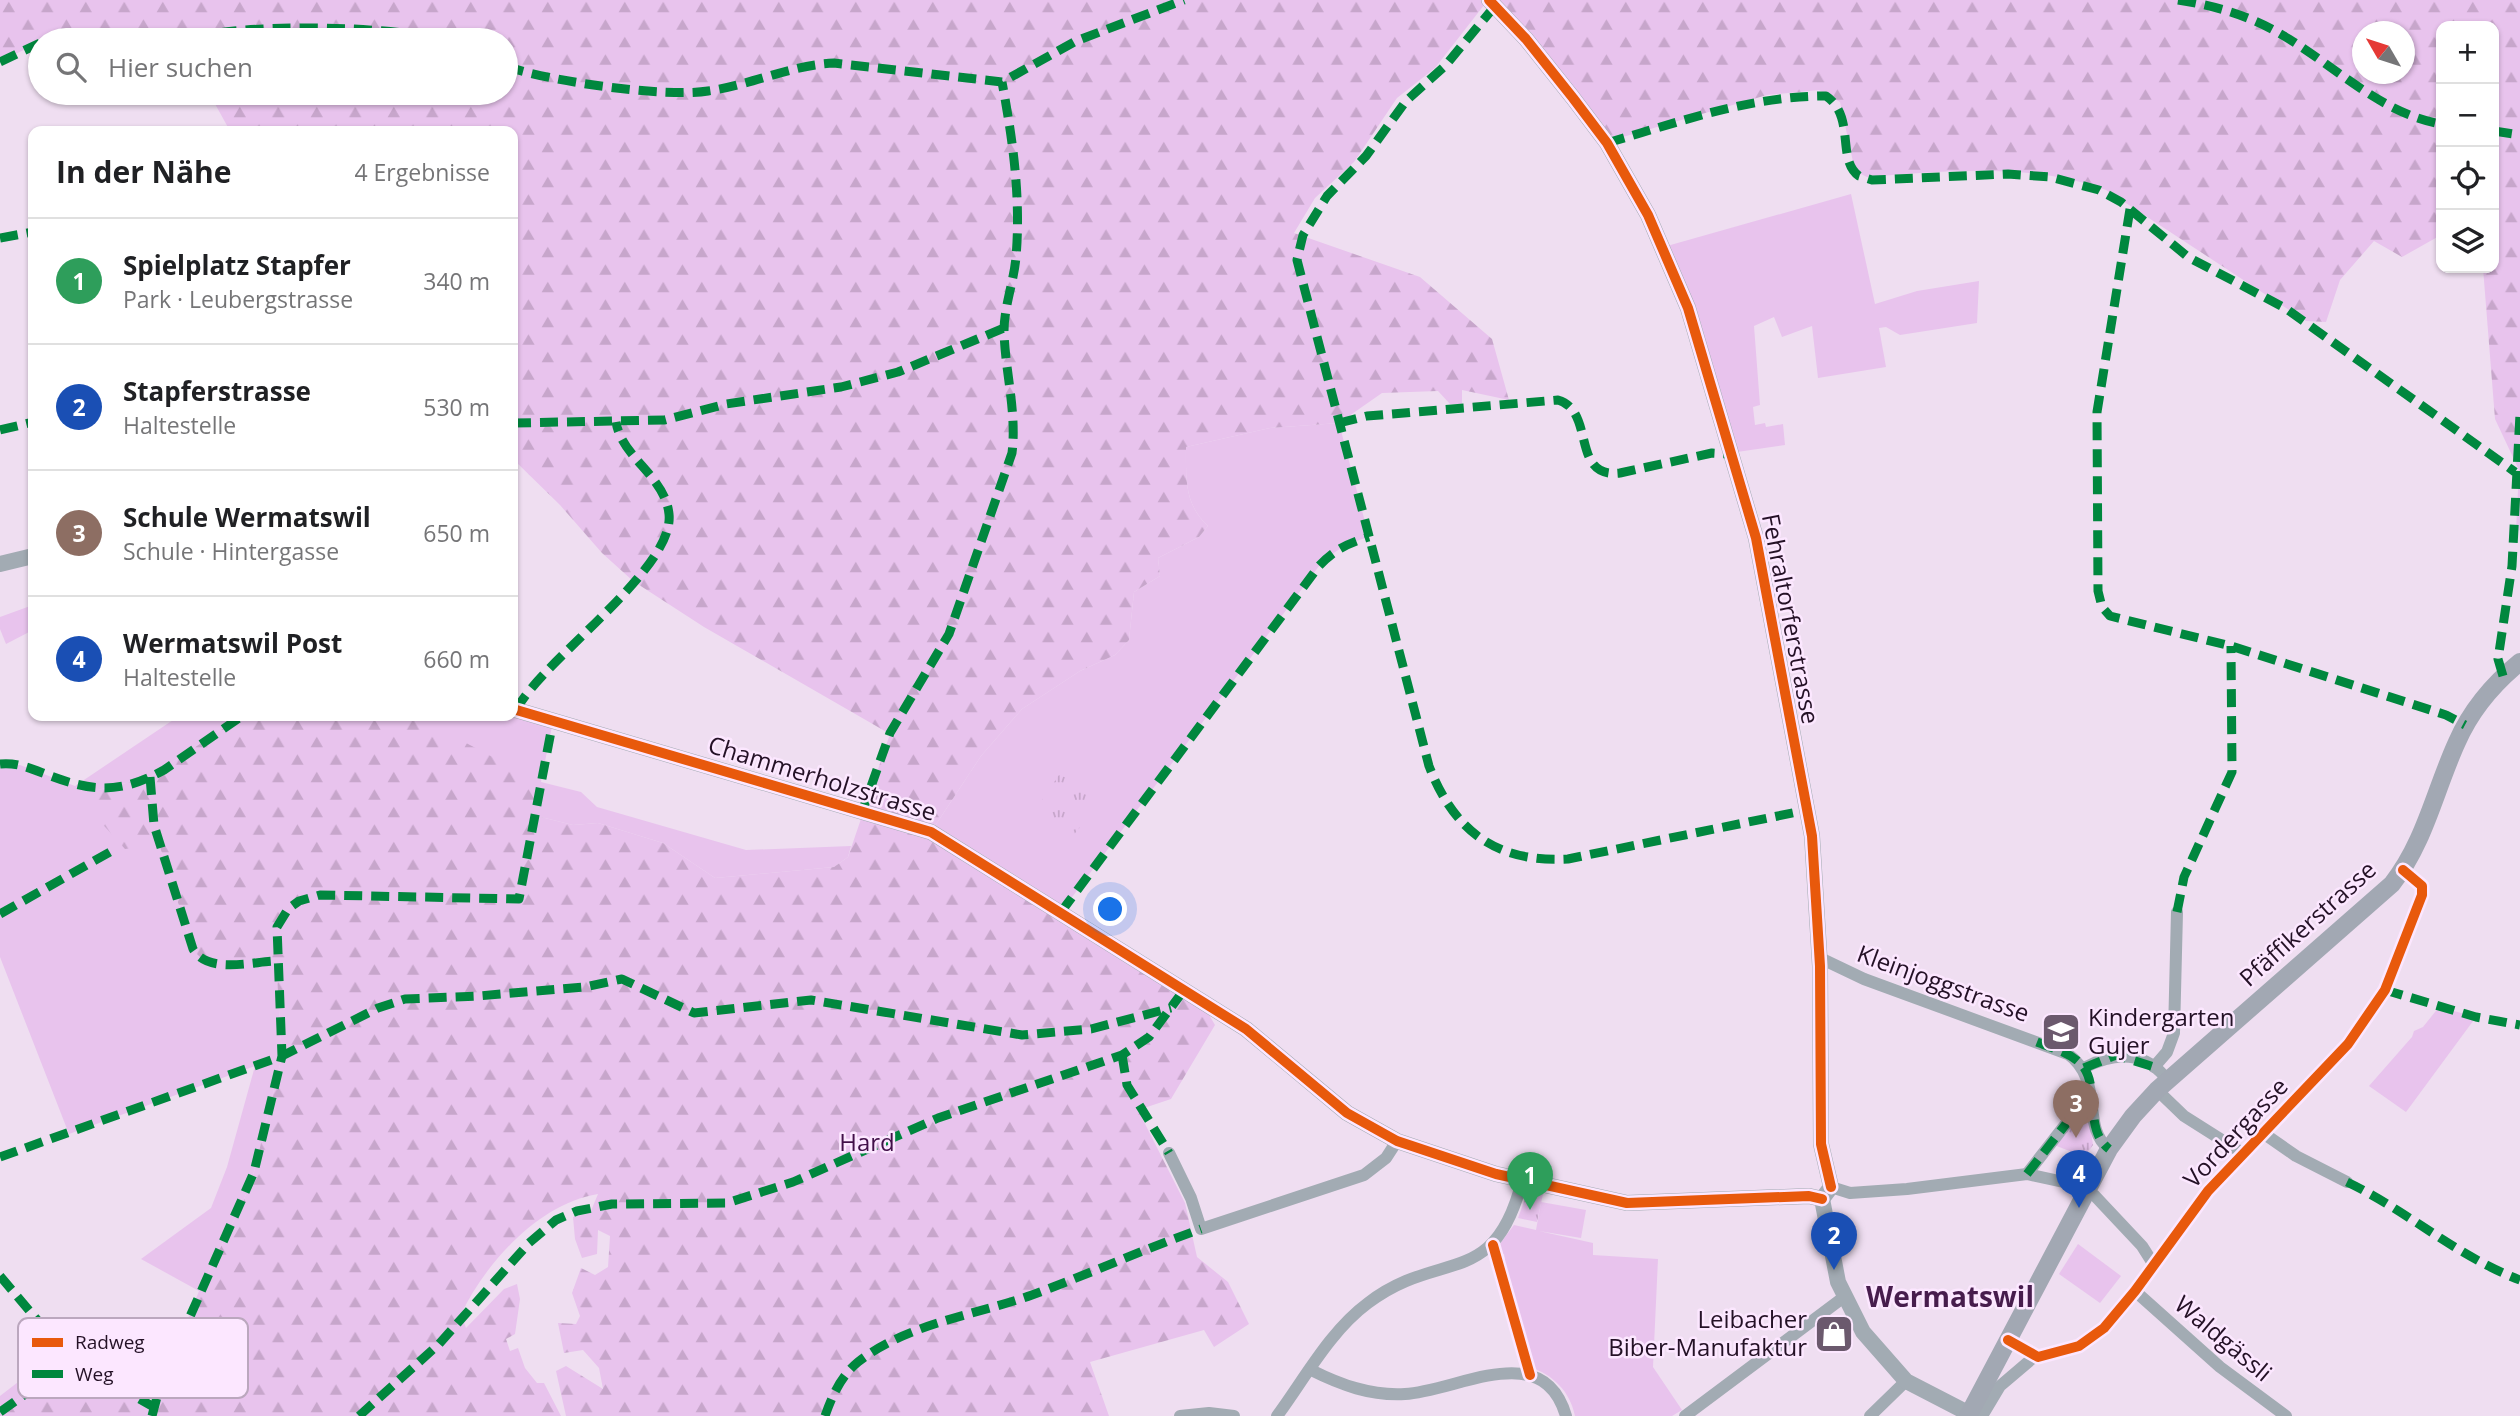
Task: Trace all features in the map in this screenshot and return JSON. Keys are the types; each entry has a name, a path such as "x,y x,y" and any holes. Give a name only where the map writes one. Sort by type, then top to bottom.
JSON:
{"main road":[{"name":"Pfäffikerstrasse","path":"1973,1415 2008,1340 2109,1149 2162,1085 2379,898 2403,870 2420,841 2465,725 2486,695 2520,662"}],"street":[{"name":"Fehraltorferstrasse","path":"1489,0 1526,39 1607,143 1653,226 1688,308 1761,559 1793,746 1812,836 1820,958 1821,1144 1832,1261 1844,1297 1863,1332 1906,1381 1973,1415"},
{"path":"0,564 28,557"},
{"name":"Chammerholzstrasse","path":"518,710 930,832 1228,1016 1369,1128 1397,1141 1522,1181 1627,1203 1907,1189 2027,1174 2088,1190"},
{"name":"Vordergasse","path":"2034,1357 2072,1348 2092,1339 2135,1291 2208,1191 2348,1044 2385,990 2422,895 2421,886 2403,870"},
{"path":"2154,1067 2167,1052 2174,1033 2177,912"},
{"name":"Kleinjoggstrasse","path":"1820,958 1864,979 2054,1048 2068,1054 2084,1068"},
{"path":"2109,1149 2100,1142 2084,1068 2116,1055 2154,1067 2162,1085 2184,1116 2244,1154"},
{"path":"2027,1174 2078,1105 2090,1093"},
{"path":"2078,1105 2094,1115"},
{"path":"2263,1133 2295,1156 2347,1182"},
{"path":"1169,1153 1191,1198 1201,1229 1364,1175 1384,1161 1397,1141"},
{"path":"1277,1416 1348,1322 1375,1298 1404,1281 1468,1261 1493,1245 1511,1220 1522,1181"},
{"path":"2088,1190 2142,1246 2154,1265"},
{"path":"2142,1246 2168,1245"},
{"name":"Waldgässli","path":"2135,1291 2220,1367 2286,1416"},
{"path":"1685,1416 1844,1297"},
{"path":"1973,1415 2034,1357 2008,1340"},
{"path":"1311,1370 1348,1387 1395,1394 1501,1373 1521,1373 1536,1377 1550,1387 1566,1416"},
{"path":"1870,1416 1906,1381"},
{"path":"1181,1416 1209,1413 1234,1416"}],"green space":[{"name":"Hard","path":"0,0 1488,0 1435,68 1397,98 1354,162 1315,198 1294,233 1420,277 1492,339 1509,400 1462,390 1462,404 1450,404 1438,391 1382,393 1339,423 1270,428 1186,447 1190,500 1208,526 1199,537 1158,558 1160,576 1134,592 1129,640 1115,655 1080,671 1022,709 981,756 931,832 1201,1001 1215,1025 1171,1099 1138,1110 1185,1203 1197,1257 1228,1282 1249,1324 1214,1347 1204,1330 1090,1362 1109,1416 566,1416 556,1371 566,1366 603,1389 599,1368 583,1350 564,1353 558,1323 576,1324 580,1316 572,1293 581,1268 595,1275 608,1267 610,1236 598,1230 597,1254 582,1258 575,1239 573,1217 590,1213 598,1194 556,1209 517,1238 485,1275 461,1314 466,1328 504,1289 517,1284 520,1299 515,1334 506,1339 510,1351 518,1348 525,1368 537,1383 544,1383 561,1416 0,1416 0,1412 20,1398 139,1398 153,1406 156,1398 248,1398 248,1318 188,1318 243,1202 254,1172 282,1056 276,961 230,965 209,962 200,957 193,949 159,844 125,849 88,808 98,790 150,777 234,721 424,721 540,782 533,815 573,825 598,823 663,843 715,878 834,867 848,857 890,734 704,627 633,581 602,553 560,505 518,464 518,126 227,126 216,105 518,105 518,28 28,28 28,49 0,62"},
{"path":"1496,0 2520,0 2520,530 2516,531 2519,470 2495,419 2483,273 2499,273 2499,21 2436,21 2436,238 2402,257 2374,241 2340,280 2326,322 2306,321 2106,190 2077,181 2017,172 1957,171 1867,177 1855,171 1840,102 1819,90 1767,95 1616,139 1608,138"},
{"path":"1851,194 1875,304 1917,291 1979,281 1977,323 1900,335 1886,327 1879,328 1886,367 1818,378 1812,326 1782,337 1774,317 1754,326 1760,405 1753,407 1755,425 1765,423 1766,427 1783,424 1785,445 1737,452 1667,246"},
{"path":"1339,423 1369,537 1342,548 1319,566 1061,912 931,832 981,756 1022,709 1080,671 1115,655 1129,640 1134,592 1160,576 1158,558 1199,537 1208,526 1190,500 1186,447 1270,428"},
{"path":"28,607 28,633 6,644 0,629 0,617"},
{"path":"518,717 553,721 541,782 581,792 597,807 746,850 851,846 848,857 834,867 715,878 663,843 598,823 573,825 533,815 421,721 518,721"},
{"path":"172,721 234,721 150,777 98,790 159,844 193,949 211,964 276,961 282,1056 254,1172 243,1202 199,1291 141,1259 211,1208 227,1167 255,1066 69,1134 0,957 0,764 20,765 75,786"},
{"path":"1065,766 1102,801 1071,838 1034,812"},
{"path":"2439,1007 2476,1017 2406,1112 2369,1086 2412,1037 2414,1031 2423,1027"},
{"path":"2082,1111 2090,1124 2093,1145 2087,1153 2080,1155 2054,1145"},
{"path":"1531,1192 1543,1194 1537,1222 1518,1218 1526,1196"},
{"path":"1541,1202 1586,1210 1581,1238 1539,1231 1593,1243 1593,1255 1658,1259 1653,1367 1682,1410 1672,1416 1575,1416 1569,1399 1559,1385 1530,1367 1500,1261 1505,1259 1504,1254 1498,1255 1496,1249 1514,1225 1536,1230"},
{"path":"2078,1244 2121,1276 2100,1303 2059,1274"},
{"path":"18,1382 20,1398 0,1412 0,1396"}],"marked path":[{"path":"518,70 576,82 636,90 689,93 740,84 802,67 834,63 1002,82 1076,41 1184,0"},
{"path":"2178,0 2221,9 2263,24 2380,101 2420,119 2436,123"},
{"path":"1495,6 1445,66 1406,101 1366,156 1327,196 1303,235 1297,260 1429,766 1451,809 1465,825 1499,848 1542,859 1568,859 1807,810"},
{"path":"276,28 314,28"},
{"path":"0,62 28,49"},
{"path":"862,812 890,733 949,634 1012,453 1013,422 1004,331 1016,257 1017,191 1002,82"},
{"path":"1607,143 1742,105 1826,96 1841,115 1848,160 1859,176 1872,180 2008,174 2050,177 2099,190 2121,202 2188,257 2285,308 2515,472"},
{"path":"2499,132 2520,135"},
{"path":"2130,209 2097,412 2098,591 2102,607 2110,616 2231,646 2446,715 2465,725"},
{"path":"0,238 28,233"},
{"path":"518,423 665,420 726,404 841,387 898,372 1004,328"},
{"path":"1339,423 1367,416 1558,400 1570,407 1577,417 1588,455 1595,466 1605,472 1620,473 1712,453 1729,454"},
{"path":"2503,676 2498,659 2512,566 2520,414"},
{"path":"518,707 552,666 630,587 651,561 665,536 669,514 666,501 660,489 626,446 616,422"},
{"path":"0,430 28,423"},
{"path":"1061,912 1319,566 1342,548 1369,537"},
{"path":"2177,912 2184,877 2232,772 2231,646"},
{"path":"0,764 24,766 79,785 120,787 164,770 235,721"},
{"path":"189,1318 254,1172 282,1056 277,927 288,909 299,901 320,895 519,899 553,721"},
{"path":"150,777 154,825 193,949 200,957 219,964 276,961"},
{"path":"0,914 117,848"},
{"path":"0,1157 282,1056 378,1008 405,999 585,987 622,979 694,1013 811,1000 1022,1035 1091,1029 1171,1008"},
{"path":"359,1416 439,1344 529,1243 556,1220 577,1211 612,1204 727,1203 793,1182 938,1118 1122,1055 1149,1037 1184,990"},
{"path":"2385,990 2476,1017 2520,1025"},
{"path":"2037,1042 2066,1053 2081,1064 2090,1083 2096,1130 2109,1149"},
{"path":"1122,1055 1127,1085 1169,1153"},
{"path":"2084,1068 2116,1055 2154,1067"},
{"path":"2027,1174 2090,1093"},
{"path":"2347,1182 2391,1206 2475,1259 2520,1280"},
{"path":"825,1416 838,1387 852,1368 897,1338 1032,1295 1201,1229"},
{"path":"0,1276 36,1318"},
{"path":"0,1412 20,1398"},
{"path":"138,1398 152,1406"},
{"path":"152,1416 157,1398"}],"cycle path":[{"path":"1489,0 1526,39 1607,143 1648,215 1688,308 1756,538 1812,836 1820,966 1821,1144 1831,1187"},
{"path":"518,710 931,832 1246,1029 1347,1113 1397,1141 1496,1174 1627,1203 1809,1196 1822,1199"},
{"path":"2008,1340 2038,1357 2079,1346 2104,1328 2135,1291 2208,1191 2348,1044 2385,990 2422,895 2422,886 2403,870"},
{"path":"1493,1245 1530,1375"}],"place":[{"name":"Kindergarten Gujer","path":"2061,1032"},
{"name":"Schule Wermatswil","path":"2076,1138"},
{"name":"Wermatswil Post","path":"2079,1208"},
{"name":"Spielplatz Stapfer","path":"1530,1210"},
{"name":"Stapferstrasse","path":"1834,1270"},
{"name":"Leibacher Biber-Manufaktur","path":"1834,1334"}],"district":[{"name":"Wermatswil","path":"1950,1297"}]}
